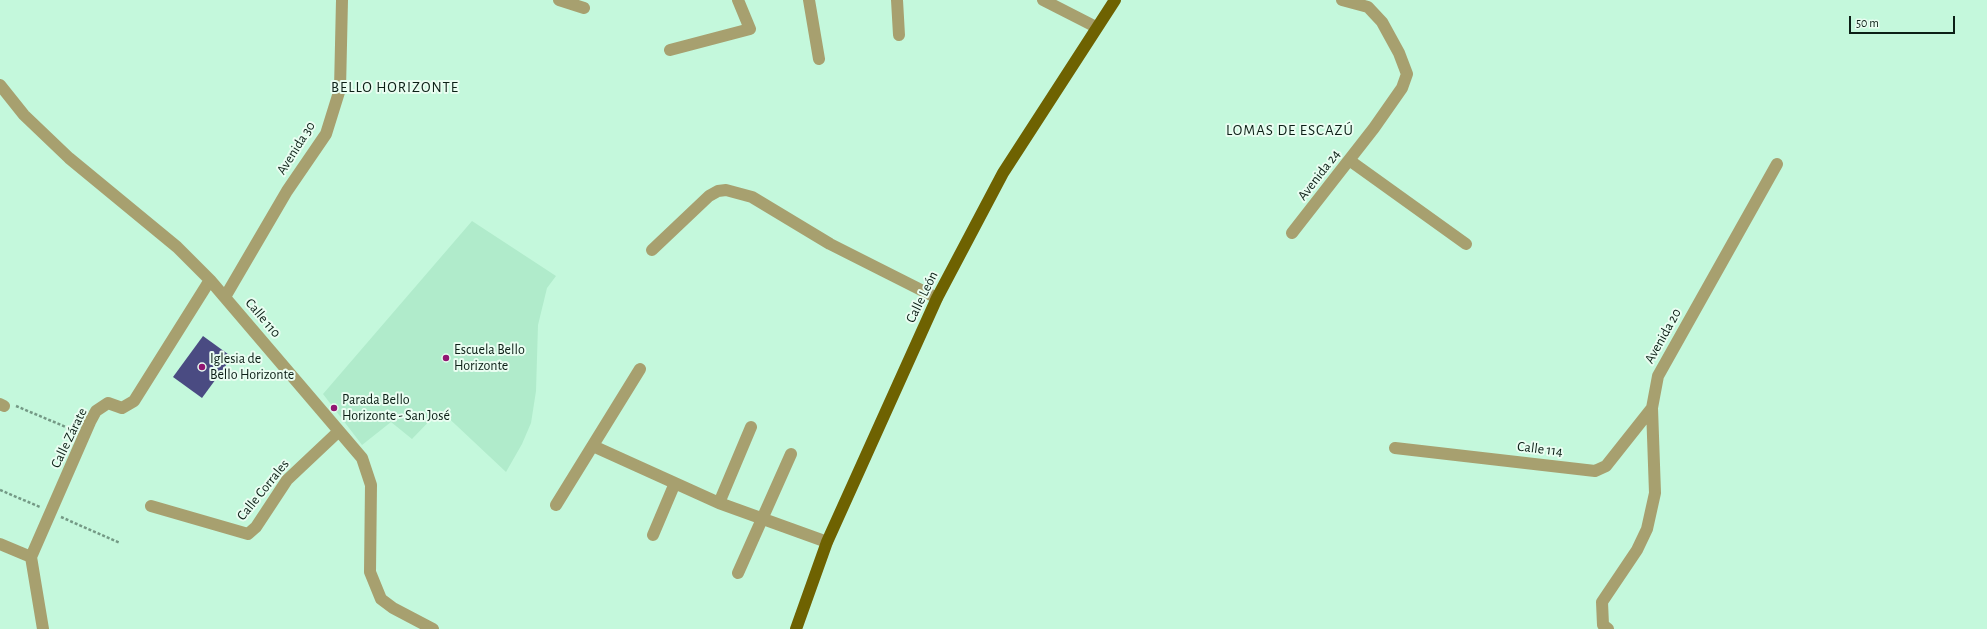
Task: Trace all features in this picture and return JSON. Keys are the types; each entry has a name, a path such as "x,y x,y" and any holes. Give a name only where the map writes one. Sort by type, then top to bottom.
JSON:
{"main road":[{"name":"Calle León","path":"796,629 827,542 937,298 1003,173 1096,27 1115,0"}],"street":[{"name":"Avenida 30","path":"225,297 287,191 326,134 340,89 342,0"},
{"path":"559,0 584,8"},
{"path":"670,50 750,29 738,0"},
{"path":"809,0 819,60"},
{"path":"897,0 899,35"},
{"path":"1043,0 1096,27"},
{"name":"Avenida 24","path":"1292,233 1349,160 1402,88 1407,74 1399,53 1382,22 1368,7 1342,0"},
{"name":"Calle 110","path":"0,85 24,115 63,152 177,247 210,280 362,458 371,485 370,572 381,599 393,608 433,629"},
{"path":"1349,160 1466,244"},
{"name":"Avenida 20","path":"1608,629 1604,626 1601,613 1602,602 1637,550 1647,528 1655,493 1652,408 1658,376 1777,164"},
{"path":"652,250 709,196 718,191 730,190 752,197 830,244 937,298"},
{"name":"Calle Zárate","path":"31,557 96,411 108,403 122,408 134,401 210,280"},
{"path":"556,505 640,369"},
{"name":"Calle 114","path":"1395,448 1595,471 1606,466 1652,408"},
{"path":"719,503 751,427"},
{"name":"Calle Corrales","path":"151,506 248,534 256,527 288,480 339,431"},
{"path":"593,446 719,503 827,542"},
{"path":"738,573 791,454"},
{"path":"653,535 675,483"},
{"path":"0,544 31,557 44,629"}],"path":[{"path":"7,405 85,434"}],"shaded area":[{"name":"Escuela Bello Horizonte","path":"472,221 556,276 547,288 538,325 536,391 531,423 522,444 506,472 440,410 412,439 391,422 362,445 323,394"}],"building":[{"name":"Iglesia de Bello Horizonte","path":"203,336 232,357 202,398 173,377"}],"place":[{"name":"Escuela Bello Horizonte","path":"446,358"},
{"name":"Iglesia de Bello Horizonte","path":"202,367"},
{"name":"Parada Bello Horizonte - San José","path":"334,408"}],"district":[{"name":"BELLO HORIZONTE","path":"395,87"},
{"name":"LOMAS DE ESCAZÚ","path":"1290,130"}]}
